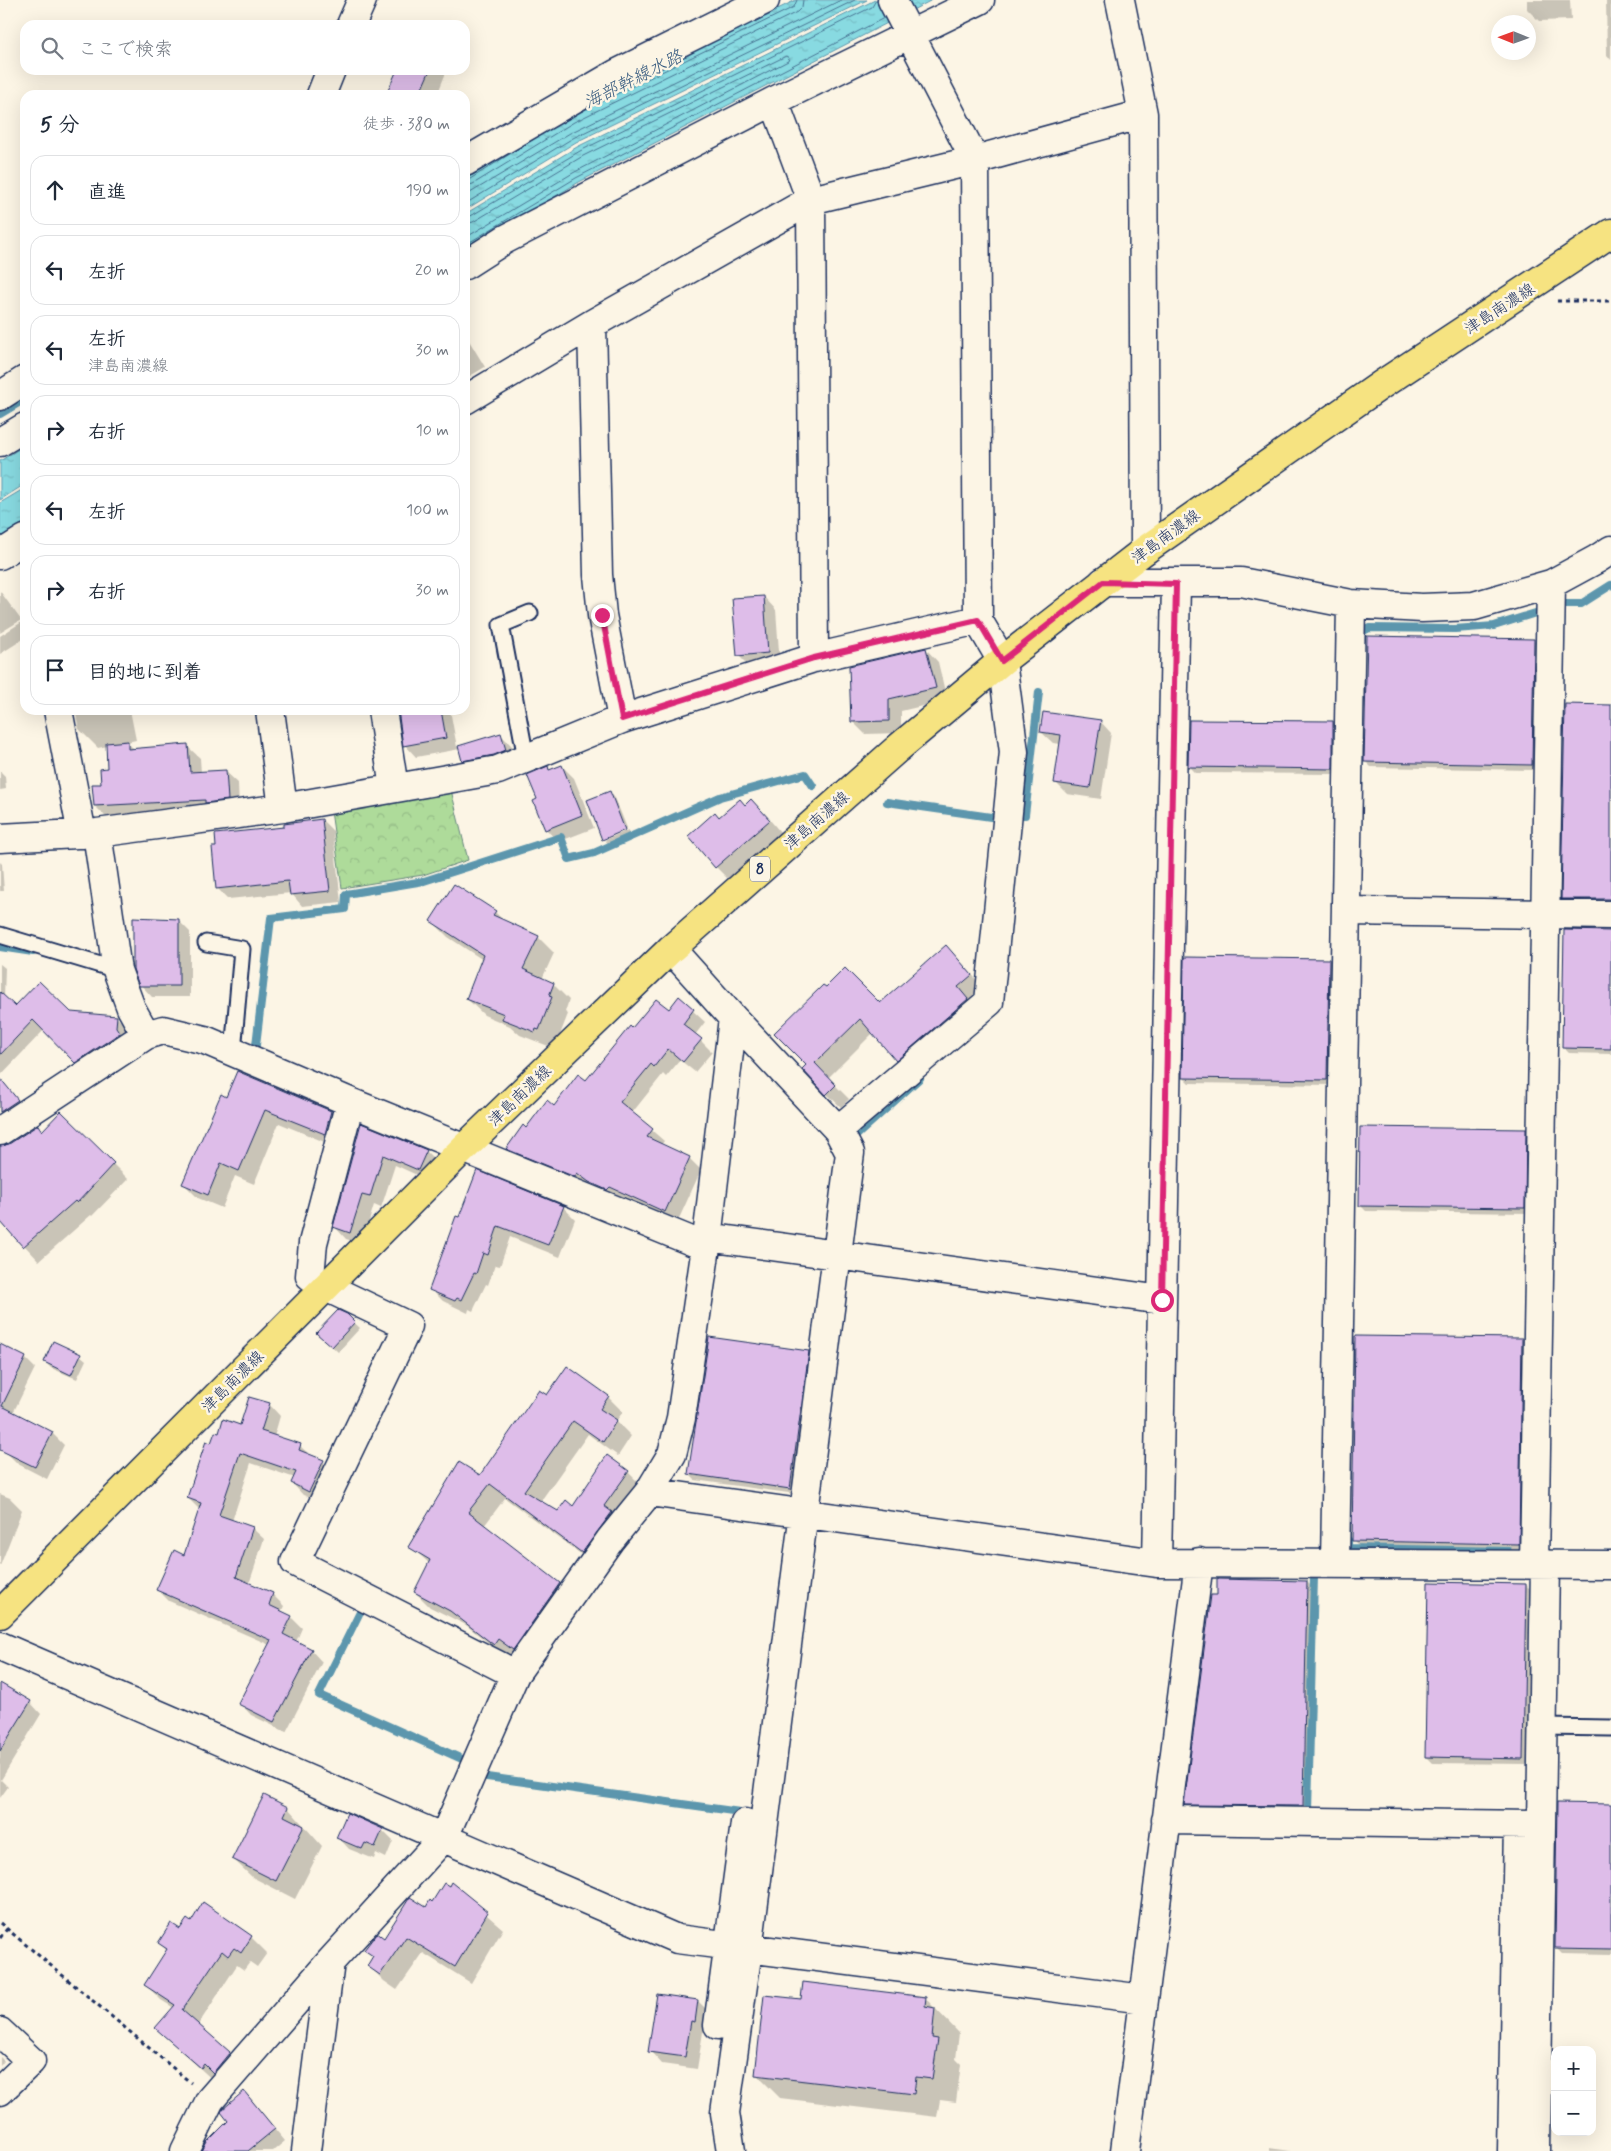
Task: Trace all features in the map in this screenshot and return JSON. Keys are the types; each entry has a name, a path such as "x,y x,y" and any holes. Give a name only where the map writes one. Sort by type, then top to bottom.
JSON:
{"main road":[{"name":"津島南濃線","path":"0,1614 463,1149 671,949 883,761 1002,661 1144,550 1381,385 1611,234"}],"street":[{"path":"353,20 362,0"},
{"path":"470,159 616,74 765,0"},
{"path":"470,262 504,240 774,101 902,17 980,0"},
{"path":"1120,0 1143,114 1144,550"},
{"path":"838,1130 989,1002 1014,752 1002,661 978,620 975,160 902,17"},
{"path":"323,90 329,75"},
{"path":"774,101 811,200 814,658"},
{"path":"470,397 592,324 811,200 975,160 1143,114"},
{"path":"592,324 598,575 602,615 622,719"},
{"path":"0,396 20,383"},
{"path":"0,442 20,430"},
{"path":"0,555 20,542"},
{"path":"1103,582 1176,584 1241,582 1351,604 1422,608 1474,606 1551,584 1611,550"},
{"path":"1157,1563 1176,584"},
{"path":"1512,2151 1530,1825 1543,1727 1540,1564 1551,584"},
{"path":"1335,1563 1351,604"},
{"path":"0,838 89,833 283,808 498,770 622,719 814,658 978,620"},
{"path":"59,715 89,833 117,970 131,1008 146,1035"},
{"path":"271,715 283,808"},
{"path":"383,715 394,788"},
{"path":"1346,912 1611,915"},
{"path":"671,949 838,1130 850,1153 838,1255 795,1512 738,1948 725,2113 731,2151"},
{"path":"185,2151 210,2100 330,1962 444,1837 515,1674 610,1540 649,1492 672,1454 680,1418 706,1242 733,1018"},
{"path":"0,1131 146,1035 163,1030 204,1040 463,1149 706,1242 838,1255 1162,1300"},
{"path":"350,1102 312,1244 310,1276 326,1287 408,1326 295,1562 515,1674"},
{"path":"649,1492 1157,1563 1611,1565"},
{"path":"1125,2151 1199,1562"},
{"path":"0,1646 677,1939 1144,1999"},
{"path":"1166,1820 1530,1825"},
{"path":"1530,1825 1536,2151"},
{"path":"711,2151 708,2122 709,2099 738,1948"},
{"path":"306,2151 330,1962"},
{"path":"0,2032 31,2061 0,2092"}],"lane":[{"path":"526,758 501,625 530,613"},
{"path":"0,935 117,970"},
{"path":"206,943 242,949 233,1052"},
{"path":"1543,1727 1611,1728"}],"path":[{"path":"1524,292 1552,301 1611,301"},
{"path":"0,1923 210,2100"},
{"path":"0,1938 7,1928"}],"green space":[{"path":"451,790 468,860 423,875 342,888 331,811"}],"water":[{"path":"796,0 867,0 576,142 470,207 470,173 568,112"},
{"path":"875,0 932,0 579,182 470,248 470,211 577,147"},
{"path":"20,448 20,487 0,500 0,461"},
{"path":"20,491 20,525 0,537 0,503"}],"building":[{"path":"395,75 428,75 421,90 388,90"},
{"path":"764,596 768,653 737,656 732,598"},
{"path":"1367,636 1534,639 1532,765 1364,762"},
{"path":"926,648 936,688 889,699 889,721 851,722 849,666"},
{"path":"1565,704 1611,705 1611,899 1561,899"},
{"path":"1043,712 1101,720 1090,788 1054,783 1061,735 1040,732"},
{"path":"399,715 442,715 446,738 403,746"},
{"path":"1189,720 1333,721 1333,769 1188,767"},
{"path":"501,733 506,750 494,755 462,761 458,746"},
{"path":"128,741 128,749 188,744 190,772 226,770 228,800 205,803 205,800 94,806 92,784 101,784 100,769 107,768 106,743"},
{"path":"562,765 582,815 545,830 533,801 537,799 527,775 548,766 549,770"},
{"path":"610,791 625,830 602,840 587,800"},
{"path":"740,799 745,805 751,799 770,820 715,868 688,836 715,812 719,817"},
{"path":"322,819 330,891 290,895 288,881 216,889 212,847 216,847 215,834 284,827 284,824"},
{"path":"454,884 496,911 493,915 539,936 523,969 554,983 549,996 552,997 539,1030 536,1029 535,1032 502,1019 504,1014 466,999 483,955 430,921"},
{"path":"133,917 179,919 179,986 139,986 133,969"},
{"path":"1564,930 1611,931 1611,1049 1562,1048"},
{"path":"946,945 972,975 958,987 968,999 896,1061 860,1019 815,1063 836,1085 826,1095 802,1069 806,1065 774,1033 823,985 826,987 845,968 880,1003"},
{"path":"1184,957 1329,959 1327,1080 1182,1078"},
{"path":"39,981 71,1012 117,1016 116,1027 120,1033 75,1063 33,1020 0,1055 0,992 15,1006"},
{"path":"679,996 694,1009 683,1024 702,1039 683,1062 668,1049 654,1067 651,1064 620,1102 653,1129 647,1137 690,1157 665,1212 610,1187 607,1190 589,1182 577,1173 575,1177 506,1149 523,1125 526,1128 547,1100 554,1106 578,1074 586,1080 630,1026 632,1028 656,999 669,1009"},
{"path":"237,1071 331,1111 325,1134 265,1110 239,1171 221,1163 208,1195 182,1184 221,1094 226,1097"},
{"path":"0,1078 18,1100 0,1112"},
{"path":"61,1111 114,1163 77,1203 75,1201 23,1247 0,1221 0,1146 9,1144 38,1125 42,1131"},
{"path":"361,1123 427,1150 418,1170 383,1155 370,1197 362,1195 350,1233 333,1227"},
{"path":"1360,1127 1526,1129 1525,1208 1359,1206"},
{"path":"477,1170 564,1206 548,1245 498,1226 488,1255 483,1253 476,1274 474,1273 461,1300 457,1298 455,1301 429,1290 456,1216 459,1217"},
{"path":"338,1310 347,1314 355,1322 332,1347 316,1333"},
{"path":"1355,1336 1522,1338 1519,1544 1352,1541"},
{"path":"709,1337 809,1351 790,1489 688,1474"},
{"path":"53,1341 81,1354 71,1375 44,1362"},
{"path":"0,1344 26,1357 2,1406 53,1432 35,1467 0,1450"},
{"path":"567,1366 609,1396 600,1409 617,1420 603,1442 573,1421 524,1491 558,1511 566,1500 573,1506 607,1455 629,1471 604,1506 612,1512 582,1553 490,1484 468,1512 560,1583 513,1650 498,1639 494,1645 450,1611 414,1592 430,1560 408,1547 459,1462 480,1475 539,1390 547,1395"},
{"path":"249,1397 270,1403 261,1431 301,1444 299,1450 324,1460 309,1492 291,1483 296,1472 240,1453 219,1515 253,1527 236,1577 273,1593 269,1605 292,1616 283,1634 312,1649 274,1722 238,1704 271,1640 156,1590 174,1550 184,1555 201,1503 187,1498 206,1441 211,1443 215,1432 219,1433 223,1419 240,1425"},
{"path":"1217,1579 1307,1581 1303,1806 1184,1805 1211,1595 1217,1595"},
{"path":"1428,1582 1526,1584 1523,1759 1425,1757"},
{"path":"0,1683 31,1701 0,1751"},
{"path":"264,1795 288,1807 284,1816 304,1826 276,1881 232,1859"},
{"path":"1557,1803 1611,1804 1611,1949 1555,1948"},
{"path":"347,1813 383,1829 375,1847 365,1843 362,1849 336,1838"},
{"path":"451,1882 488,1912 455,1967 406,1937 380,1975 367,1966 373,1956 364,1950 377,1933 384,1938 410,1897 426,1907 430,1900 432,1902 444,1883 449,1886"},
{"path":"203,1902 252,1936 241,1953 234,1948 228,1956 222,1951 182,2010 230,2052 213,2073 204,2064 201,2068 155,2028 175,2005 144,1985 167,1949 158,1943 171,1923 180,1929 187,1919 191,1922"},
{"path":"803,1982 926,1997 925,2006 935,2008 932,2038 938,2039 932,2079 916,2077 914,2094 755,2075 764,1995 801,1999"},
{"path":"657,1994 698,2000 695,2022 691,2021 685,2057 648,2052"},
{"path":"244,2091 275,2129 248,2151 202,2151 207,2142 228,2121 221,2112 223,2109"}],"waterway":[{"path":"0,414 20,402"},
{"path":"1556,604 1581,604 1611,585"},
{"path":"1362,639 1362,632 1369,628 1455,629 1494,626 1542,611"},
{"path":"1017,819 1017,815 1025,815 1039,692"},
{"path":"256,1045 271,918 345,909 346,894 424,881 561,837 569,859 594,853 720,797 805,774 813,786"},
{"path":"887,802 998,818"},
{"path":"0,947 33,952"},
{"path":"857,1135 920,1078"},
{"path":"1348,1540 1348,1548 1508,1551"},
{"path":"1308,1811 1314,1576"},
{"path":"362,1608 319,1695 462,1759"},
{"path":"487,1777 740,1812"}],"route":[{"path":"602,615 622,719 814,658 978,620 1002,661 1103,582 1176,584 1162,1300"}],"water label":[{"name":"海部幹線水路","path":"633,79"}]}
